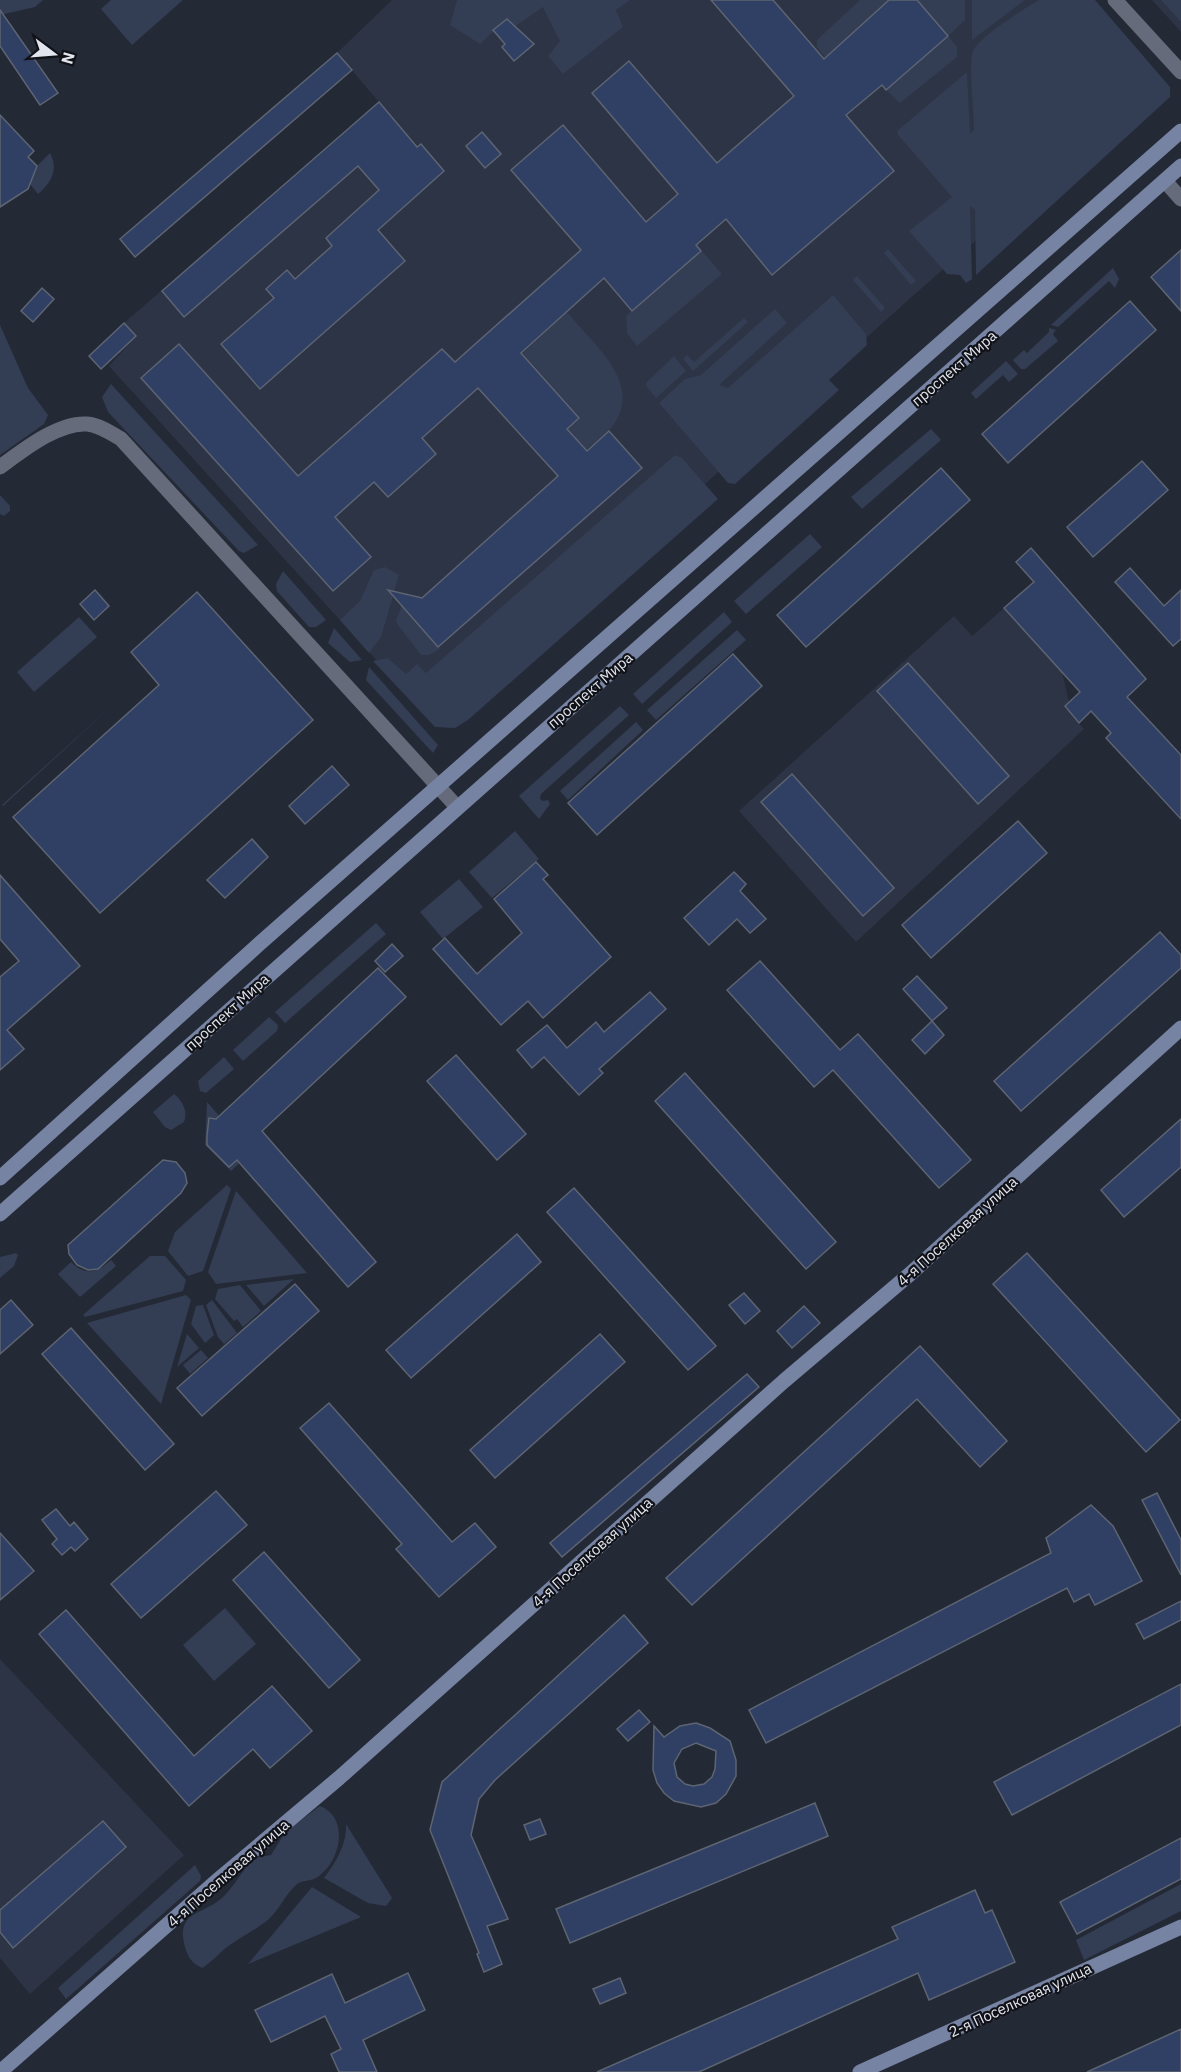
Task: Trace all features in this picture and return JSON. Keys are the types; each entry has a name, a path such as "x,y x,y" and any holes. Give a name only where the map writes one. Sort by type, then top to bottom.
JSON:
{"main road":[{"name":"проспект Мира","path":"0,1178 224,976 1181,131"},
{"name":"проспект Мира","path":"0,1214 1181,166"},
{"name":"4-я Поселковая улица","path":"0,2072 476,1658 784,1381 910,1274 1181,1028"},
{"name":"2-я Поселковая улица","path":"860,2072 1181,1927"}],"street":[{"path":"1115,0 1181,72"},
{"path":"1165,181 1181,199"},
{"path":"0,467 34,443 76,425 98,426 121,439 457,807"}],"shaded area":[{"path":"0,0 43,0 35,7 0,15"},
{"path":"111,0 183,0 132,45 101,9"},
{"path":"392,0 1091,0 1161,79 907,301 437,727 109,366 136,336 124,323 379,102 337,53"},
{"path":"457,0 630,0 616,10 623,27 563,74 548,56 560,41 543,7 514,27 507,19 480,44 450,25"},
{"path":"860,0 889,0 826,58 817,47 817,40"},
{"path":"917,0 965,0 965,20 948,36"},
{"path":"972,0 1025,0 972,40"},
{"path":"1039,0 1095,0 1170,87 1170,97 976,275 975,210 970,206 972,279 966,283 960,275 947,274 909,231 952,197 897,131 967,72 970,134 974,130 971,77 973,51 993,31"},
{"path":"1152,0 1181,0 1181,32"},
{"path":"1161,0 1181,0 1181,22"},
{"path":"948,36 957,47 957,57 900,103 886,90"},
{"path":"50,153 54,170 47,185 38,194 30,184 37,166"},
{"path":"888,249 916,281 911,285 884,253"},
{"path":"702,251 722,274 637,346 627,333 626,316"},
{"path":"1113,268 1119,279 1115,288 1109,281 1058,327 1051,325"},
{"path":"857,276 885,308 881,312 853,280"},
{"path":"833,295 866,334 867,345 829,380 839,390 735,484 728,483 659,403 685,379 701,375 775,309 787,323 719,385 728,388"},
{"path":"567,312 610,362 618,376 622,391 622,406 616,421 607,433 586,450 568,429 580,418 523,353"},
{"path":"744,318 748,322 693,371 683,359 687,355 694,362"},
{"path":"0,325 28,388 48,415 44,424 0,455"},
{"path":"1049,328 1056,330 1053,334 1058,341 1025,369 1021,369 1013,360 1024,350 1027,353 1049,332"},
{"path":"674,356 686,371 656,398 646,383"},
{"path":"1006,361 1018,374 1009,382 1003,375 976,399 971,393"},
{"path":"111,384 258,545 244,553 239,551 108,412 102,397"},
{"path":"931,429 941,440 862,509 851,497"},
{"path":"675,455 682,458 718,499 468,720 455,728 435,727 373,661 388,658 406,674 417,664 426,673"},
{"path":"0,495 10,506 10,511 4,516 0,514"},
{"path":"810,534 822,547 746,614 734,601"},
{"path":"385,567 399,575 381,637 369,653 340,620 360,601 374,570"},
{"path":"283,571 326,620 316,627 309,627 277,591 276,584"},
{"path":"402,605 440,649 429,655 421,655 396,621"},
{"path":"1004,608 1062,672 1069,702 1065,707 1084,729 856,942 739,811 954,616 972,636"},
{"path":"724,612 732,622 642,704 633,694"},
{"path":"79,617 97,637 34,692 17,672"},
{"path":"334,628 362,660 350,662 328,643"},
{"path":"737,630 746,640 656,720 647,710"},
{"path":"369,667 438,745 433,753 366,680"},
{"path":"114,704 3,806 2,805"},
{"path":"620,706 629,715 541,794 540,799 548,800 550,804 539,819 519,796"},
{"path":"636,722 643,730 568,800 560,791"},
{"path":"515,831 539,859 492,898 469,872"},
{"path":"459,879 483,907 443,939 420,912"},
{"path":"376,923 386,934 285,1023 275,1012"},
{"path":"269,1017 278,1025 277,1031 243,1061 233,1050"},
{"path":"224,1057 234,1069 206,1093 200,1091 198,1081"},
{"path":"174,1094 184,1107 185,1118 184,1122 171,1130 165,1127 153,1112"},
{"path":"207,1102 251,1152 231,1171 205,1145"},
{"path":"227,1185 231,1189 203,1271 188,1276 168,1251 175,1232"},
{"path":"236,1191 307,1273 216,1284 208,1272"},
{"path":"16,1253 18,1255 14,1266 0,1278 0,1257"},
{"path":"150,1256 165,1256 186,1280 183,1291 85,1317 83,1315"},
{"path":"111,1260 116,1266 80,1297 58,1274 71,1262 82,1270 92,1271"},
{"path":"294,1279 264,1306 246,1285"},
{"path":"240,1285 261,1311 243,1327 237,1319 234,1321 215,1299 218,1289"},
{"path":"186,1295 191,1300 161,1404 87,1323"},
{"path":"212,1300 237,1333 224,1344 218,1337 206,1305"},
{"path":"203,1305 214,1335 205,1343 191,1324 196,1306"},
{"path":"187,1334 199,1348 177,1367"},
{"path":"201,1350 208,1358 190,1374 183,1365"},
{"path":"225,1608 256,1644 214,1681 183,1645"},
{"path":"0,1659 184,1855 30,1994 0,1958"},
{"path":"320,1806 330,1812 339,1830 339,1841 331,1863 316,1878 298,1884 269,1919 259,1927 227,1947 206,1966 202,1968 196,1964 189,1957 185,1947 183,1935 187,1920 222,1898 254,1858 271,1855 286,1831"},
{"path":"346,1824 392,1898 386,1906 368,1903 324,1878 340,1852 345,1839"},
{"path":"195,1865 201,1876 200,1881 66,1999 58,1988"},
{"path":"1181,1884 1181,1911 1084,1960 1076,1940"},
{"path":"312,1887 361,1917 248,1964"}],"building":[{"path":"711,0 773,0 824,59 889,0 917,0 948,36 886,90 882,85 846,115 894,171 772,275 726,219 696,245 701,251 632,311 604,278 521,353 579,418 567,429 587,451 609,431 642,468 438,647 388,590 422,598 558,476 478,388 422,438 436,454 388,497 374,482 335,517 371,557 333,591 141,378 179,344 298,476 442,349 455,362 581,250 511,170 563,125 646,222 678,194 592,93 629,61 717,163 794,96"},
{"path":"0,10 58,93 40,105 0,46"},
{"path":"507,19 534,44 514,61 502,47 505,44 493,30"},
{"path":"337,53 352,70 135,257 120,239"},
{"path":"379,102 417,147 421,144 444,171 378,230 405,261 260,389 221,344 274,298 266,289 287,270 295,279 332,246 326,238 379,190 358,166 184,317 162,291"},
{"path":"0,115 34,151 28,157 37,166 28,189 0,207"},
{"path":"482,132 501,154 485,168 466,146"},
{"path":"1181,250 1181,311 1151,277"},
{"path":"42,288 54,299 33,322 21,311"},
{"path":"1130,301 1156,330 1008,463 982,434"},
{"path":"124,323 136,336 101,369 89,356"},
{"path":"1142,461 1168,490 1093,557 1067,527"},
{"path":"941,468 970,500 806,647 777,615"},
{"path":"1031,548 1146,679 1127,697 1181,755 1181,819 1106,738 1111,733 1091,711 1079,723 1065,706 1080,692 1004,608 1034,582 1016,562"},
{"path":"1130,568 1164,606 1181,590 1181,639 1173,646 1115,582"},
{"path":"95,590 109,606 94,620 80,604"},
{"path":"197,592 313,720 100,913 13,817 159,685 131,652"},
{"path":"733,654 762,686 597,835 568,803"},
{"path":"908,663 1009,776 978,804 877,691"},
{"path":"332,766 349,785 305,824 289,806"},
{"path":"792,774 894,888 863,916 761,802"},
{"path":"1018,821 1047,853 931,958 902,925"},
{"path":"252,839 268,857 225,898 207,880"},
{"path":"536,862 548,875 543,879 611,957 543,1018 528,1001 501,1025 433,949 445,938 477,974 522,933 494,899"},
{"path":"734,872 746,884 740,891 766,919 750,933 737,919 709,945 684,918"},
{"path":"0,875 80,966 7,1030 24,1049 0,1070 0,977 19,961 0,939"},
{"path":"1160,932 1181,955 1181,968 1021,1111 994,1081"},
{"path":"392,944 403,956 385,972 375,961"},
{"path":"760,961 840,1050 858,1034 971,1160 939,1188 833,1070 814,1087 727,990"},
{"path":"378,968 406,997 262,1131 376,1262 348,1287 237,1160 229,1167 207,1145 207,1136 209,1118 216,1119"},
{"path":"917,976 947,1008 932,1021 903,989"},
{"path":"650,992 666,1009 599,1069 603,1073 579,1095 544,1057 532,1068 517,1050 547,1025 567,1048 596,1022 604,1032"},
{"path":"932,1021 944,1035 925,1054 912,1040"},
{"path":"456,1055 526,1134 497,1160 427,1081"},
{"path":"685,1073 836,1242 806,1269 655,1101"},
{"path":"1181,1119 1181,1167 1124,1217 1101,1190"},
{"path":"163,1160 176,1162 185,1173 187,1183 181,1193 98,1269 88,1270 77,1265 69,1254 68,1245"},
{"path":"574,1188 716,1346 688,1370 547,1212"},
{"path":"517,1234 541,1262 411,1378 386,1350"},
{"path":"1027,1253 1180,1420 1146,1452 993,1284"},
{"path":"295,1284 319,1311 202,1416 177,1388"},
{"path":"744,1293 760,1311 745,1324 729,1305"},
{"path":"11,1300 33,1325 0,1354 0,1310"},
{"path":"804,1306 820,1323 792,1348 777,1331"},
{"path":"71,1328 174,1444 145,1470 42,1354"},
{"path":"600,1334 625,1362 495,1478 470,1450"},
{"path":"920,1346 1007,1441 980,1467 917,1399 692,1605 666,1578"},
{"path":"747,1374 759,1387 562,1557 550,1543"},
{"path":"329,1403 452,1542 475,1523 496,1547 439,1597 396,1549 402,1544 300,1428"},
{"path":"216,1491 247,1525 141,1618 111,1584"},
{"path":"1157,1493 1181,1540 1181,1575 1142,1500"},
{"path":"1091,1505 1113,1526 1142,1581 1095,1605 1089,1594 1074,1602 1067,1588 766,1743 749,1710 1051,1553 1046,1538"},
{"path":"56,1509 70,1526 74,1522 88,1539 75,1551 71,1547 62,1555 52,1544 57,1539 42,1520"},
{"path":"0,1533 34,1571 0,1600"},
{"path":"264,1552 360,1660 329,1688 233,1580"},
{"path":"1181,1601 1181,1620 1144,1639 1136,1624"},
{"path":"66,1610 194,1756 272,1686 312,1731 270,1768 253,1749 189,1806 39,1634"},
{"path":"624,1615 648,1643 495,1780 479,1799 471,1835 508,1919 487,1926 502,1964 484,1972 477,1954 479,1953 430,1830 442,1782"},
{"path":"1181,1684 1181,1725 1012,1815 994,1782"},
{"path":"639,1710 650,1722 628,1741 617,1729"},
{"path":"696,1723 710,1728 730,1741 736,1760 736,1776 726,1794 716,1803 701,1807 674,1801 657,1783 653,1770 654,1726 664,1737 680,1726","holes":["696,1743 716,1751 715,1769 712,1777 704,1784 693,1786 685,1784 677,1777 674,1763 682,1749"]},
{"path":"815,1803 828,1836 570,1943 556,1909"},
{"path":"540,1819 546,1834 530,1840 524,1825"},
{"path":"103,1821 126,1847 13,1948 0,1932 0,1910"},
{"path":"1181,1838 1181,1879 1077,1934 1060,1902"},
{"path":"975,1890 985,1913 992,1910 1015,1962 929,2000 918,1973 699,2072 597,2072 898,1939 892,1927"},
{"path":"408,1973 425,2010 363,2040 377,2072 339,2072 331,2054 341,2049 325,2016 271,2042 255,2010 332,1974 345,2003"},
{"path":"620,1978 626,1993 600,2004 593,1989"},
{"path":"1181,2029 1181,2072 1087,2072 1131,2052"}]}
